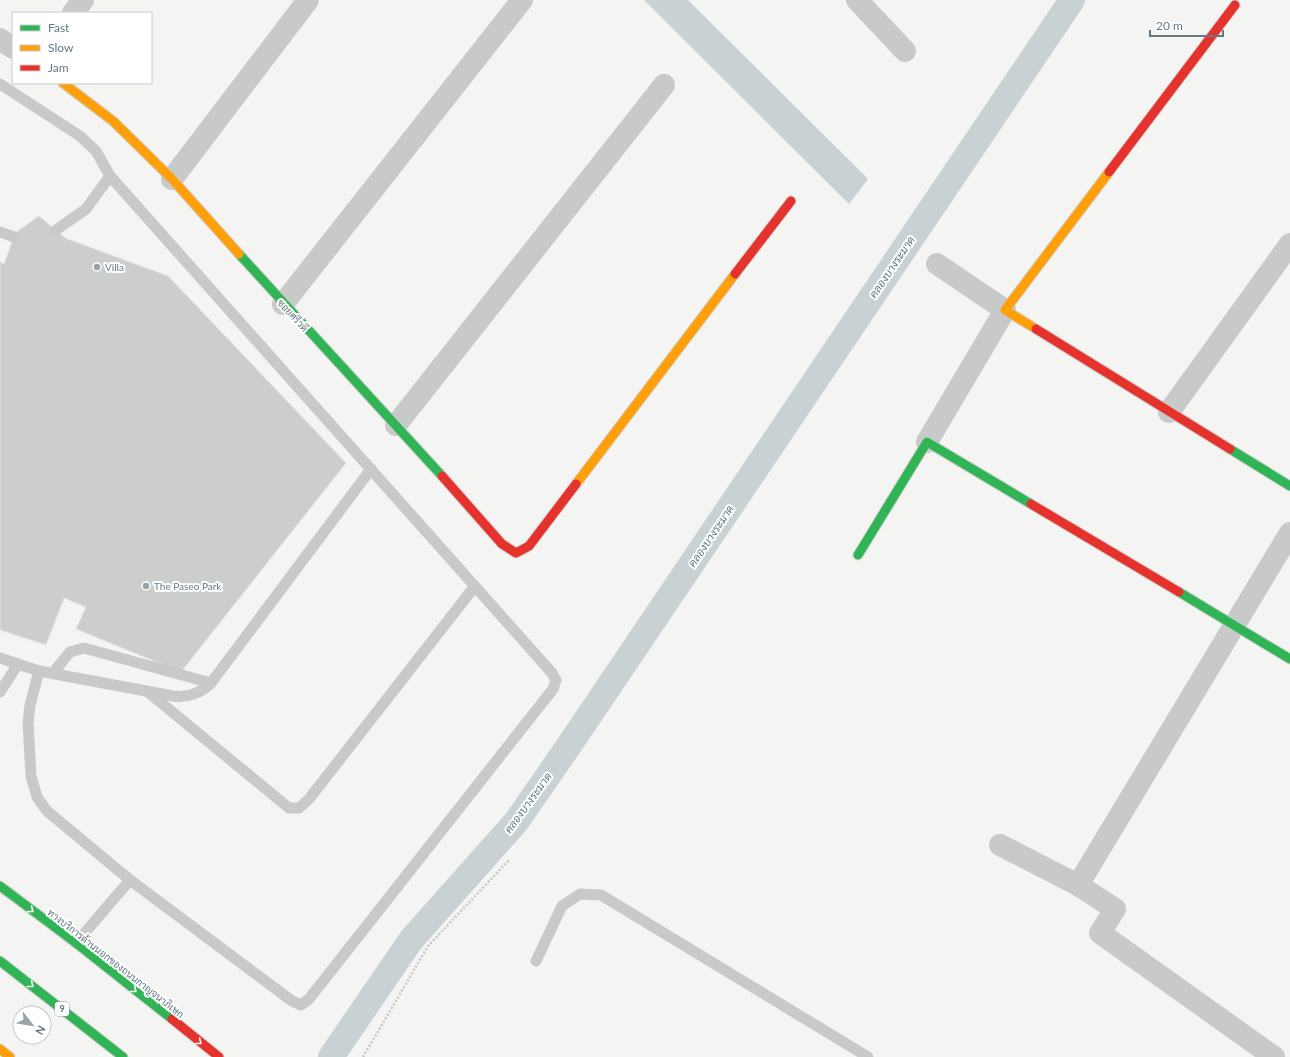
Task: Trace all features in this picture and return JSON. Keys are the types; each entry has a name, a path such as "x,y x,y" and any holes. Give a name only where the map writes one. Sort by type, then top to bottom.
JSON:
{"main road":[{"path":"1235,5 1005,310 1290,486"},
{"name":"ซอยศรีวดี","path":"64,84 113,121 172,179 282,304 396,425 502,544 516,553 529,546 791,201"},
{"path":"858,555 927,442 1234,627 1290,659"},
{"name":"ทางบริการด้านนอกของถนนกาญจนาภิเษก","path":"0,886 219,1057"},
{"name":"9","path":"0,961 123,1057"},
{"path":"0,1049 10,1057"}],"street":[{"path":"73,12 82,0"},
{"path":"172,179 308,0"},
{"path":"282,304 522,0"},
{"path":"857,0 905,51"},
{"path":"0,39 12,47"},
{"path":"396,425 664,84"},
{"path":"1169,412 1290,244"},
{"path":"927,442 1005,310 937,264"},
{"path":"1078,885 1290,533"},
{"path":"1000,846 1078,885 1115,909 1100,933 1274,1057"}],"lane":[{"path":"0,84 80,136 96,151 110,176 552,673 556,680 553,690 309,999 301,1005 292,1001 130,880 47,811 37,797 31,776 28,723 30,705 39,671"},
{"path":"56,230 86,209 110,176"},
{"path":"0,232 14,237"},
{"path":"0,658 39,671 146,691 184,696 199,692 211,683 371,469"},
{"path":"146,691 289,808 299,808 309,799 475,586"},
{"path":"53,673 70,652 84,648 211,683"},
{"path":"0,692 18,664"},
{"path":"76,944 130,880"},
{"path":"536,961 562,906 580,894 601,895 868,1057"}],"path":[{"path":"362,1057 428,946 510,859"}],"shaded area":[{"path":"644,0 688,0 868,179 849,204"}],"building":[{"path":"39,216 65,238 168,276 346,463 181,672 76,629 86,607 64,598 46,645 0,630 0,262 4,264 15,233"}],"waterway":[{"name":"คลองบางระมาด","path":"331,1057 411,940 516,822 1072,0"}],"traffic: fast":[{"path":"239,254 442,476"},
{"path":"858,555 927,442 1031,504"},
{"path":"1230,449 1290,486"},
{"path":"1179,592 1290,659"},
{"path":"0,886 76,943 172,1019"},
{"path":"0,961 123,1057"}],"traffic: slow":[{"path":"64,84 113,121 172,179 239,254"},
{"path":"1036,329 1005,310 1109,172"},
{"path":"576,484 735,274"},
{"path":"0,1049 10,1057"}],"traffic: jam":[{"path":"1109,172 1235,5"},
{"path":"735,274 791,201"},
{"path":"1036,329 1230,449"},
{"path":"442,476 502,544 516,553 529,546 576,484"},
{"path":"1031,504 1179,592"},
{"path":"172,1019 219,1057"}],"place":[{"name":"Villa","path":"97,267"},
{"name":"The Paseo Park","path":"146,586"}]}
